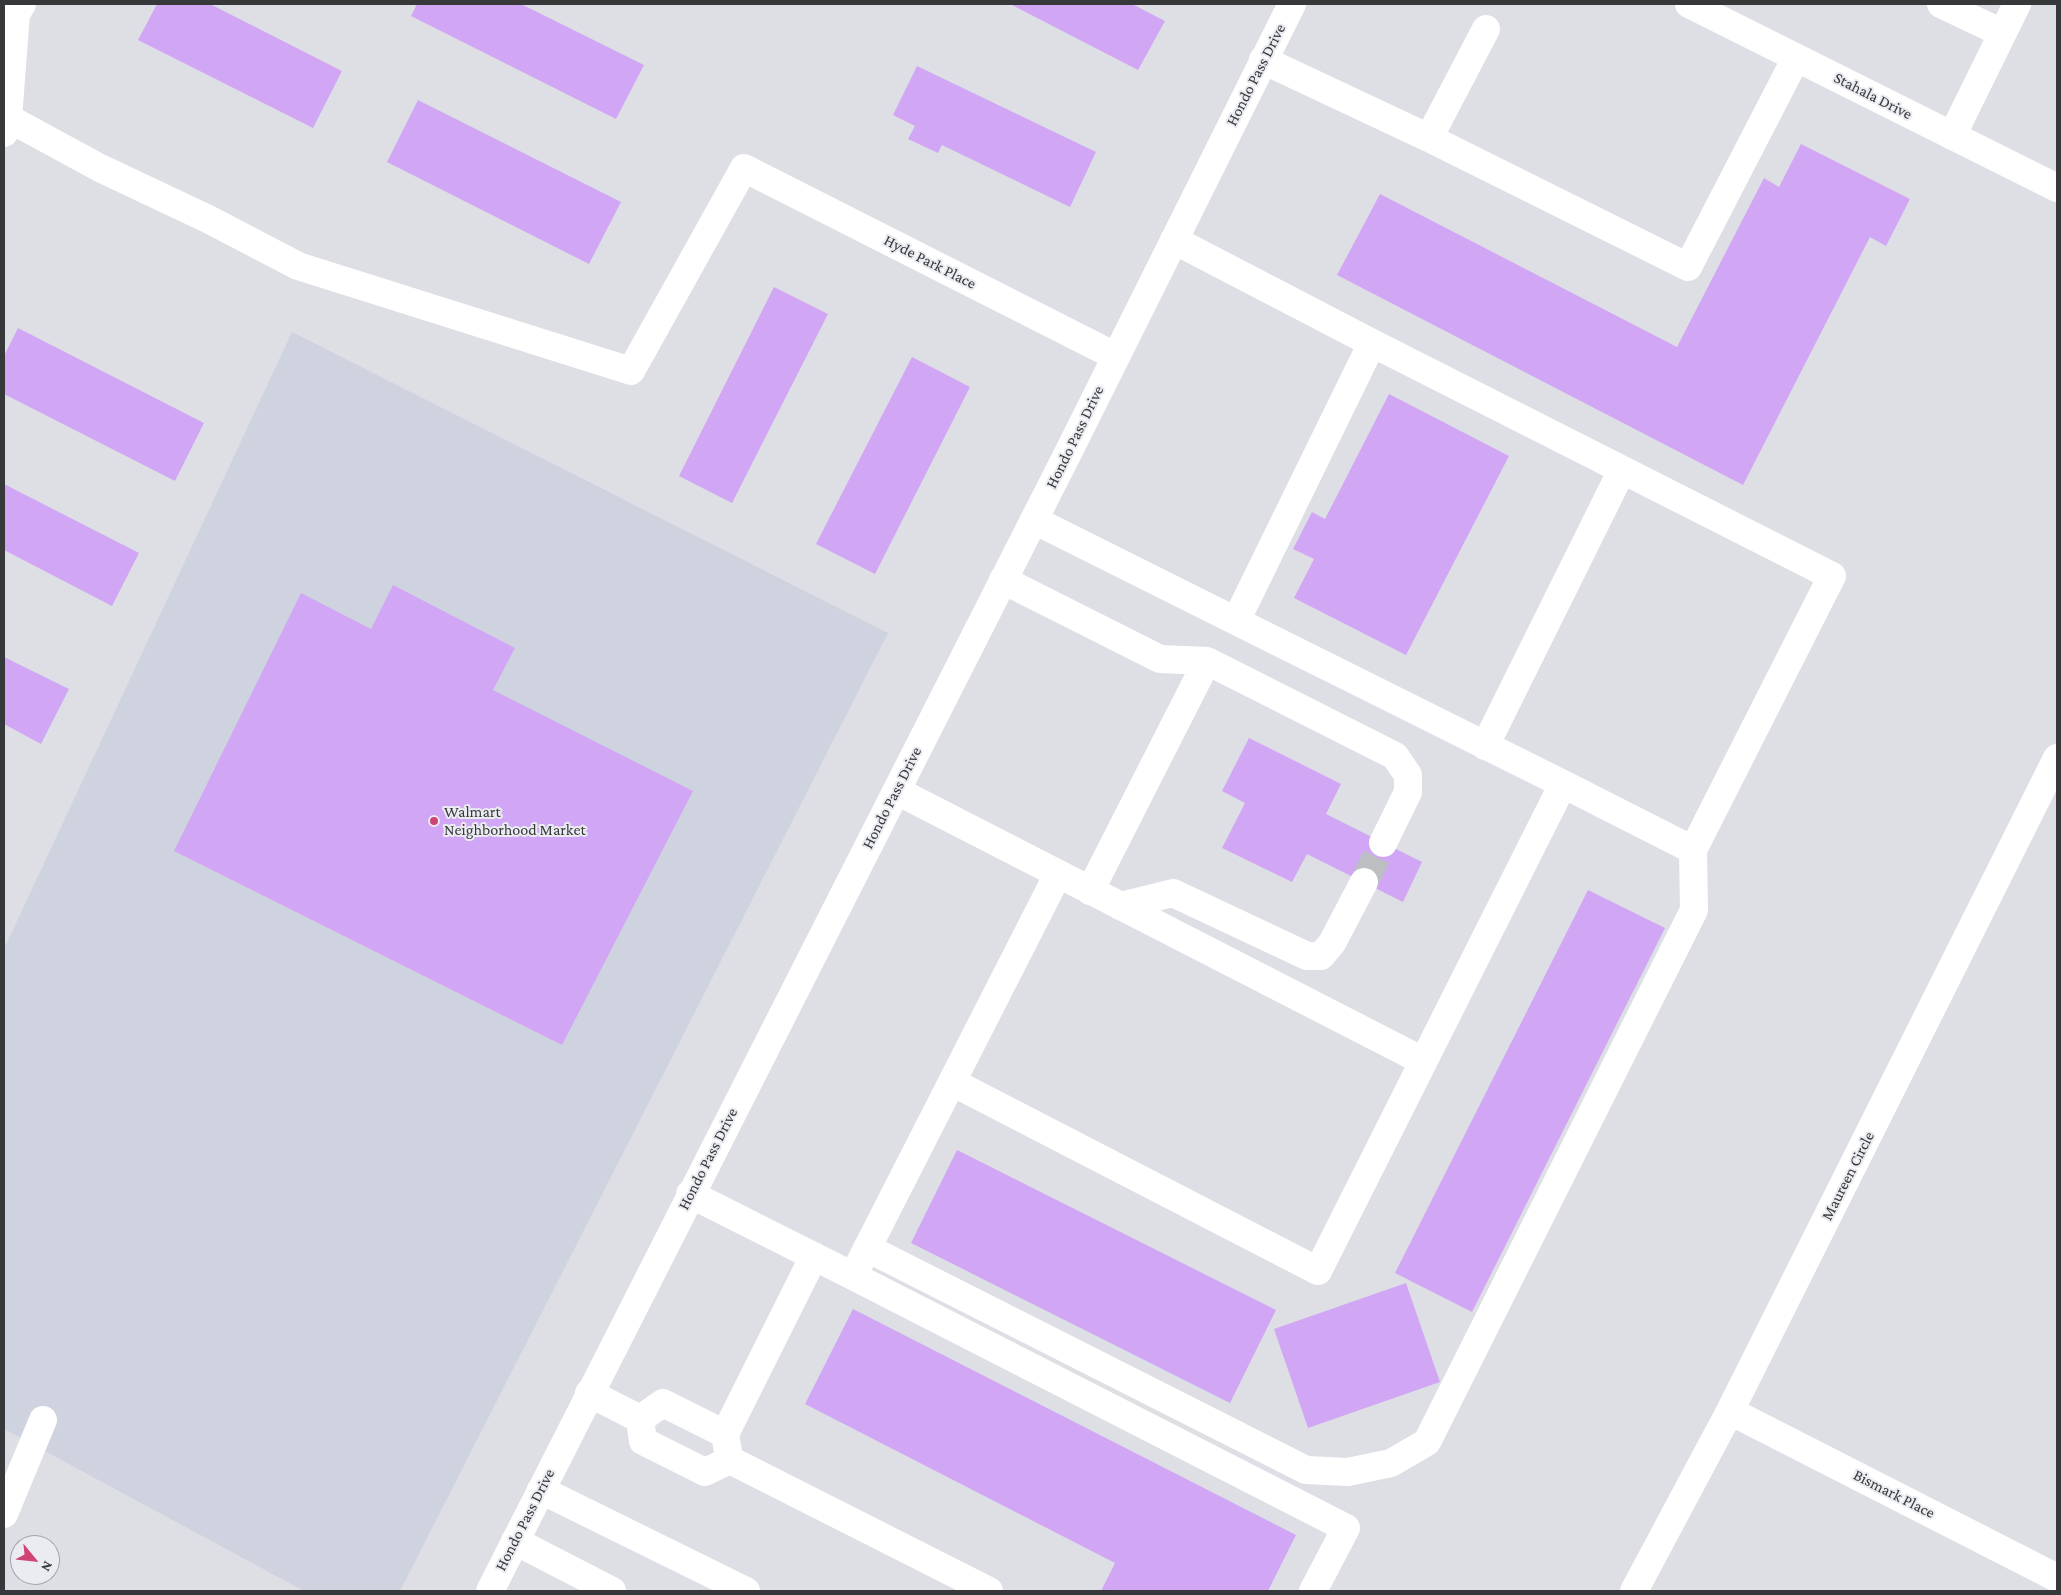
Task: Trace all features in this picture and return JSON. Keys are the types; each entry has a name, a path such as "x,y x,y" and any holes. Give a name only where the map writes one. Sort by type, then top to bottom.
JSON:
{"street":[{"path":"6,126 16,14 22,4"},
{"name":"Hondo Pass Drive","path":"490,1591 1034,520 1292,4"},
{"name":"Stahala Drive","path":"1689,4 1952,136 2055,182"},
{"path":"1941,4 2002,33"},
{"path":"1952,136 2017,4"},
{"path":"1429,138 1486,29"},
{"path":"1263,60 1429,138 1688,267 1796,58"},
{"name":"Hyde Park Place","path":"6,126 208,219 298,266 631,371 744,168 1115,356"},
{"path":"867,1248 1306,1470 1348,1472 1390,1463 1427,1442 1694,910 1693,850 1832,576 1372,343 1174,240"},
{"path":"1236,621 1372,343"},
{"path":"1485,746 1622,470"},
{"path":"1034,520 1693,850"},
{"path":"1003,580 1160,659 1207,661 1395,756 1408,774 1408,792 1383,843"},
{"path":"1090,891 1207,661"},
{"name":"Maureen Circle","path":"1634,1591 1730,1411 2057,758"},
{"path":"952,1082 1318,1271 1563,784"},
{"path":"897,791 1423,1061"},
{"path":"853,1276 1058,874"},
{"path":"1120,906 1173,893 1307,956 1321,956 1332,943 1364,882"},
{"path":"690,1194 1346,1528 1313,1591"},
{"path":"640,1419 643,1442 705,1472 727,1447 814,1256"},
{"path":"589,1393 640,1419"},
{"path":"640,1419 663,1404 727,1447 989,1591"},
{"name":"Bismark Place","path":"1730,1411 2057,1578"},
{"path":"4,1514 43,1420"},
{"path":"541,1490 746,1591"},
{"path":"515,1541 612,1591"}],"shaded area":[{"path":"292,332 888,633 400,1591 304,1591 4,1429 4,949"}],"building":[{"path":"157,4 210,4 342,71 313,128 138,40"},
{"path":"417,4 521,4 644,65 616,119 411,16"},
{"path":"1010,4 1132,4 1165,21 1138,70"},
{"path":"917,66 1096,152 1070,207 942,145 938,153 908,139 915,126 893,115"},
{"path":"418,100 621,202 589,264 387,162"},
{"path":"1801,144 1910,199 1886,246 1870,237 1743,485 1337,275 1380,194 1677,347 1764,178 1779,187"},
{"path":"774,287 828,314 732,503 679,476"},
{"path":"18,328 204,423 175,481 4,394 4,356"},
{"path":"912,357 970,387 875,574 816,544"},
{"path":"1389,394 1509,456 1406,655 1294,598 1314,559 1293,549 1312,512 1325,519"},
{"path":"4,484 139,553 112,606 4,550"},
{"name":"Walmart Neighborhood Market","path":"393,585 515,648 493,690 693,791 562,1045 174,851 301,593 371,629"},
{"path":"4,657 69,689 41,744 4,724"},
{"path":"1249,738 1341,784 1326,814 1422,862 1403,902 1307,854 1292,882 1222,848 1245,803 1222,791"},
{"path":"1588,890 1665,928 1472,1312 1395,1273"},
{"path":"957,1150 1276,1310 1230,1403 911,1243"},
{"path":"1406,1283 1440,1382 1308,1428 1274,1329"},
{"path":"853,1309 1296,1535 1268,1591 1101,1591 1115,1563 805,1404"}],"tunnel":[{"path":"1364,882 1383,843"}],"place":[{"name":"Walmart Neighborhood Market","path":"434,821"}]}
